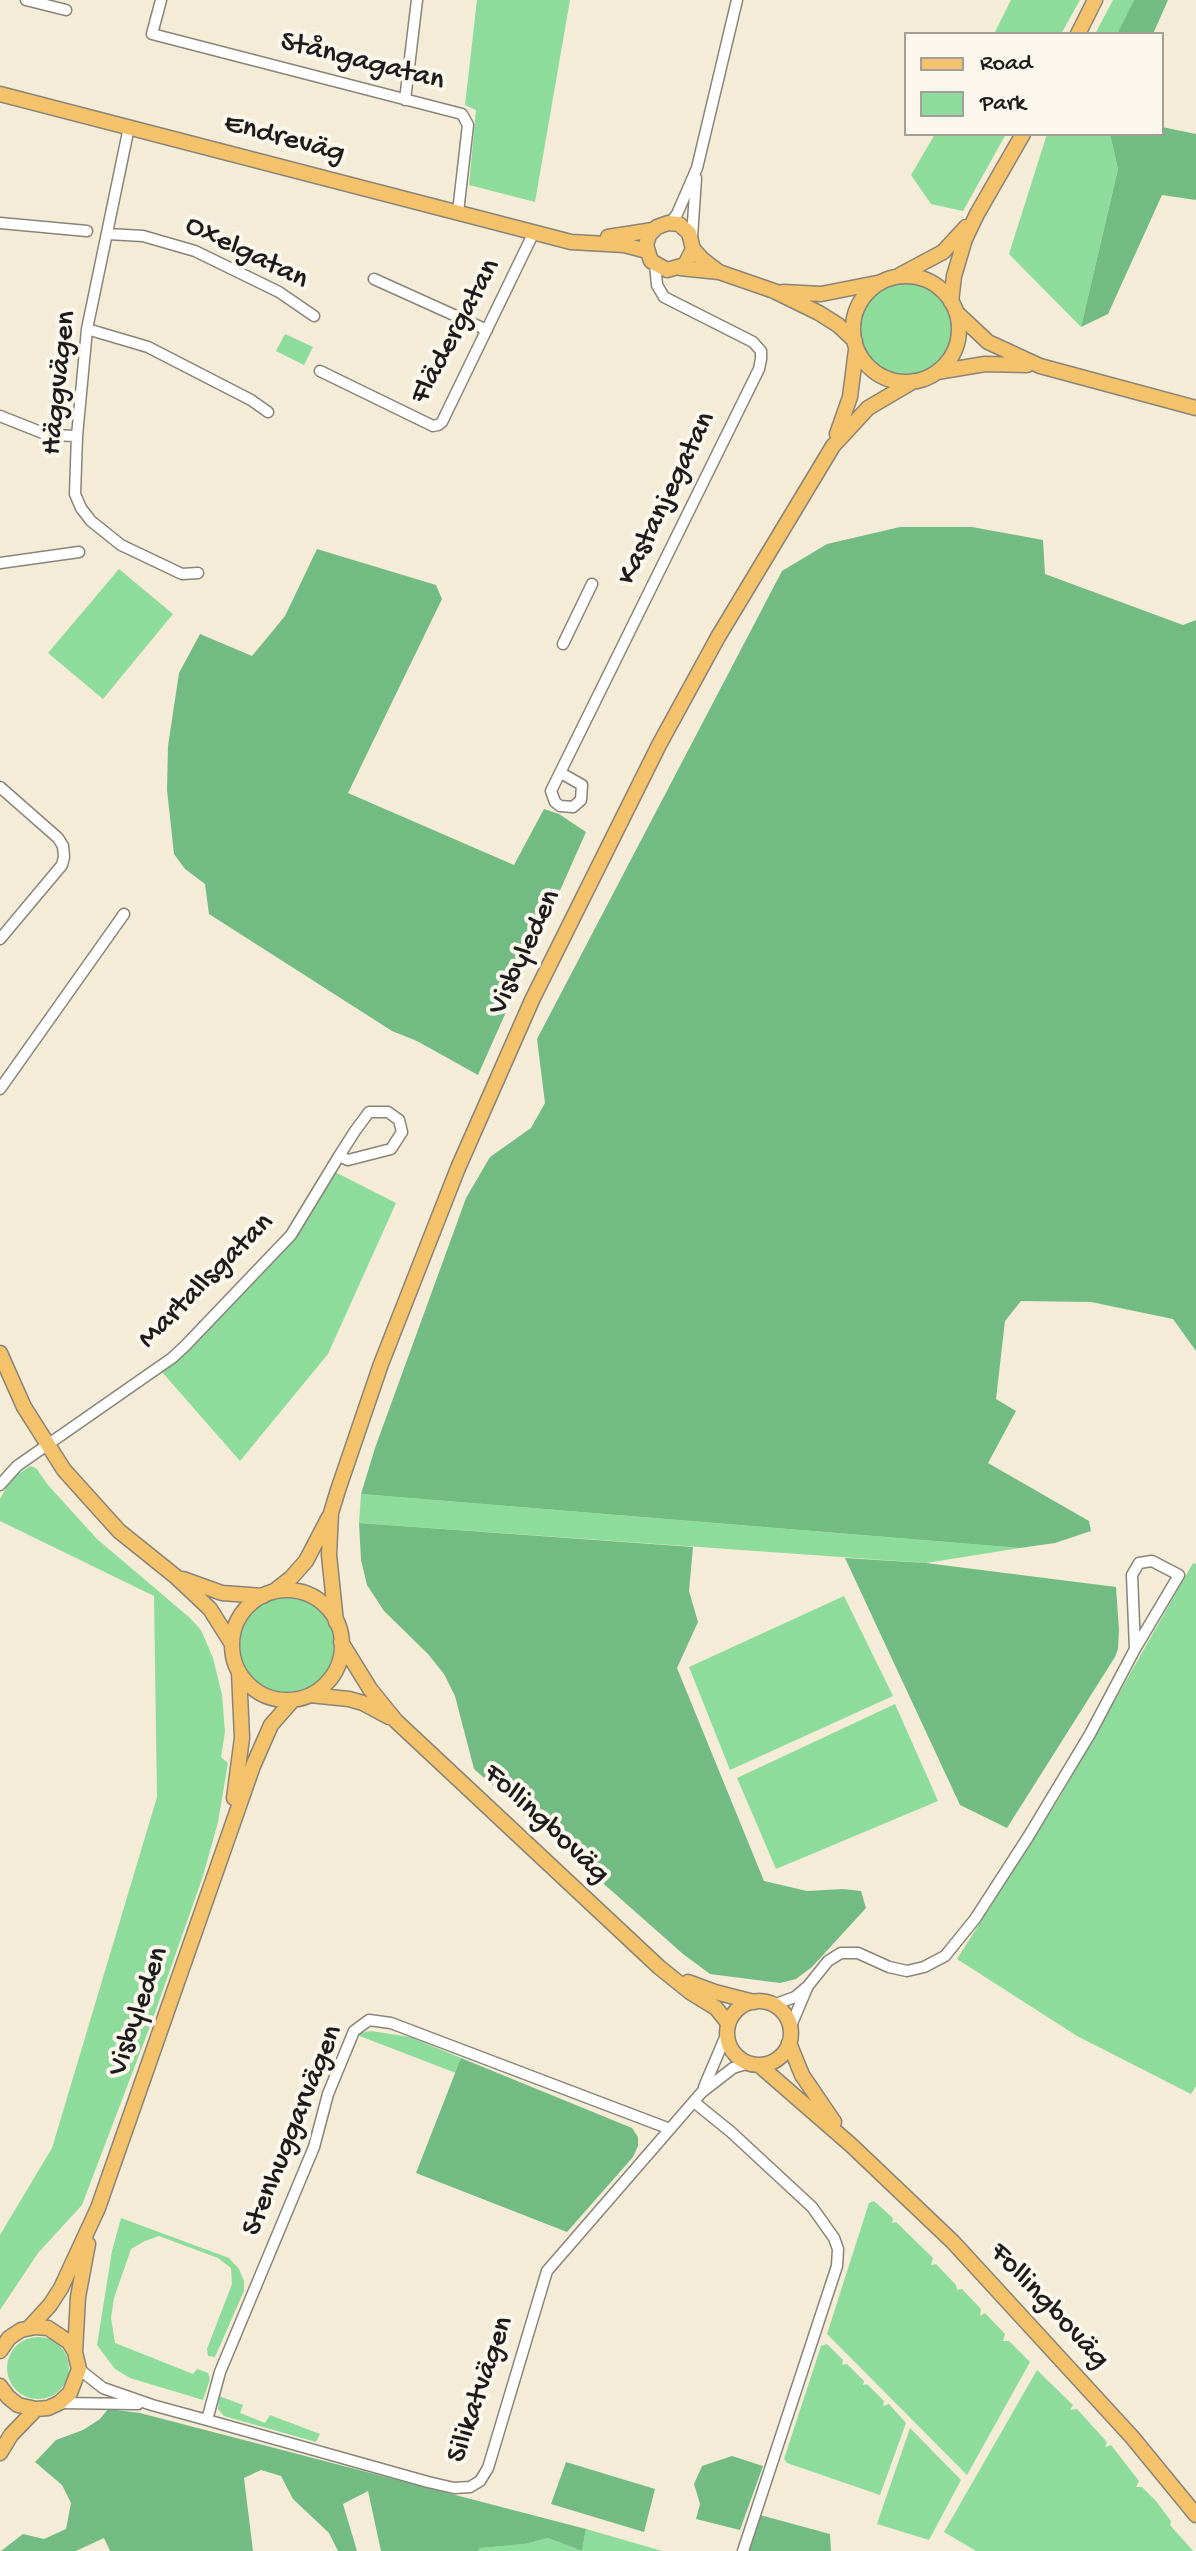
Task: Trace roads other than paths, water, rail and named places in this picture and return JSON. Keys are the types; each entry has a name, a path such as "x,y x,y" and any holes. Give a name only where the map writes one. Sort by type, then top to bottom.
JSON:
{"main road":[{"path":"1079,32 1095,0"},
{"name":"Endreväg","path":"0,94 534,232 586,244 624,245 651,258"},
{"path":"936,372 948,360 956,345 959,328 954,307 958,258 977,214 1022,136"},
{"path":"774,291 821,294 898,276 943,252 977,214"},
{"path":"719,272 702,259 683,227 662,224 653,230 647,240 651,258 676,269 719,272 774,291 838,325 856,344 866,363 879,375 896,381 914,381 936,372 985,364 1040,366"},
{"name":"Endreväg","path":"555,237 601,238 653,230"},
{"path":"676,269 690,259 693,243"},
{"path":"898,276 931,282 988,342 1040,366 1196,408"},
{"path":"856,344 853,324 858,307 868,292 882,281"},
{"name":"Visbyleden","path":"833,446 850,397 856,344"},
{"name":"Visbyleden","path":"267,1595 291,1578 306,1561 331,1513 381,1364 458,1168 533,998 659,745 718,637 833,446 868,408 914,381"},
{"path":"0,1353 24,1407 46,1445 103,1514 210,1609 232,1644 239,1671 251,1687 274,1699 293,1700 322,1687 335,1670 341,1642 336,1622 322,1604 309,1596 287,1591 267,1595 222,1593 175,1576"},
{"name":"Visbyleden","path":"331,1513 330,1571 336,1622"},
{"path":"232,1644 234,1631 243,1613 267,1595"},
{"name":"Follingboväg","path":"341,1642 370,1689 396,1721 659,1967 716,2008 728,2028"},
{"name":"Visbyleden","path":"228,1831 242,1738 239,1671"},
{"name":"Follingboväg","path":"310,1695 363,1703 396,1721"},
{"name":"Visbyleden","path":"29,2328 61,2288 98,2208 175,1993 228,1831 266,1735 293,1700"},
{"name":"Follingboväg","path":"659,1967 699,1987 754,2002"},
{"path":"754,2002 773,2005 783,2013 790,2036 776,2060 754,2064 732,2050 728,2028 739,2008 754,2002"},
{"name":"Follingboväg","path":"790,2036 802,2075 851,2145"},
{"name":"Follingboväg","path":"754,2064 851,2145 953,2242 1132,2437 1196,2515"},
{"name":"Visbyleden","path":"79,2369 75,2352 78,2297 98,2208"},
{"path":"0,2351 6,2337 29,2328 54,2330 64,2337 75,2352"},
{"path":"0,2453 18,2426 36,2409 59,2403 73,2389 79,2369"},
{"path":"0,2388 13,2401 36,2409"}],"street":[{"path":"26,0 66,10"},
{"name":"Stångagatan","path":"161,0 152,34 462,114 468,120 458,212"},
{"path":"405,100 417,0"},
{"path":"670,223 697,168 737,0"},
{"name":"Häggvägen","path":"129,127 87,329 75,494 91,521 131,551 182,574 198,573"},
{"path":"693,243 697,168"},
{"path":"0,223 87,231"},
{"name":"Flädergatan","path":"320,371 433,426 438,425 534,232"},
{"name":"Oxelgatan","path":"108,234 143,236 195,251 279,292 314,316"},
{"path":"651,258 661,293"},
{"path":"661,293 663,282 676,269"},
{"path":"374,279 487,330"},
{"name":"Kastanjegatan","path":"561,773 759,369 761,351 753,342 673,303 661,293"},
{"path":"87,329 148,347 251,400 268,412"},
{"path":"0,416 48,435 77,436"},
{"path":"0,563 79,552"},
{"path":"563,644 592,584"},
{"path":"0,787 58,838 64,857 62,865 0,939"},
{"path":"0,1089 124,914"},
{"name":"Martallsgatan","path":"0,1485 17,1466 185,1346 291,1235 339,1156 369,1112 388,1112 399,1120 402,1132 391,1149 356,1159 339,1156"},
{"path":"773,2005 795,1997 828,1961 841,1953 858,1953 882,1965 907,1971 924,1967 945,1956 975,1919 1035,1825 1179,1575 1152,1561 1139,1563 1132,1575 1135,1649"},
{"path":"790,2036 808,1986"},
{"name":"Stenhuggarvägen","path":"207,2420 220,2372 314,2147 328,2094 354,2031 361,2024 369,2020 391,2023 670,2129"},
{"path":"702,2092 728,2028"},
{"path":"702,2092 733,2068 754,2064"},
{"name":"Silikatvägen","path":"207,2420 454,2488 470,2487 480,2481 488,2468 547,2271 702,2092"},
{"path":"694,2102 812,2207 838,2249 837,2266 743,2551"},
{"path":"79,2369 96,2384 152,2405 207,2420"},
{"path":"59,2403 152,2405"}]}
